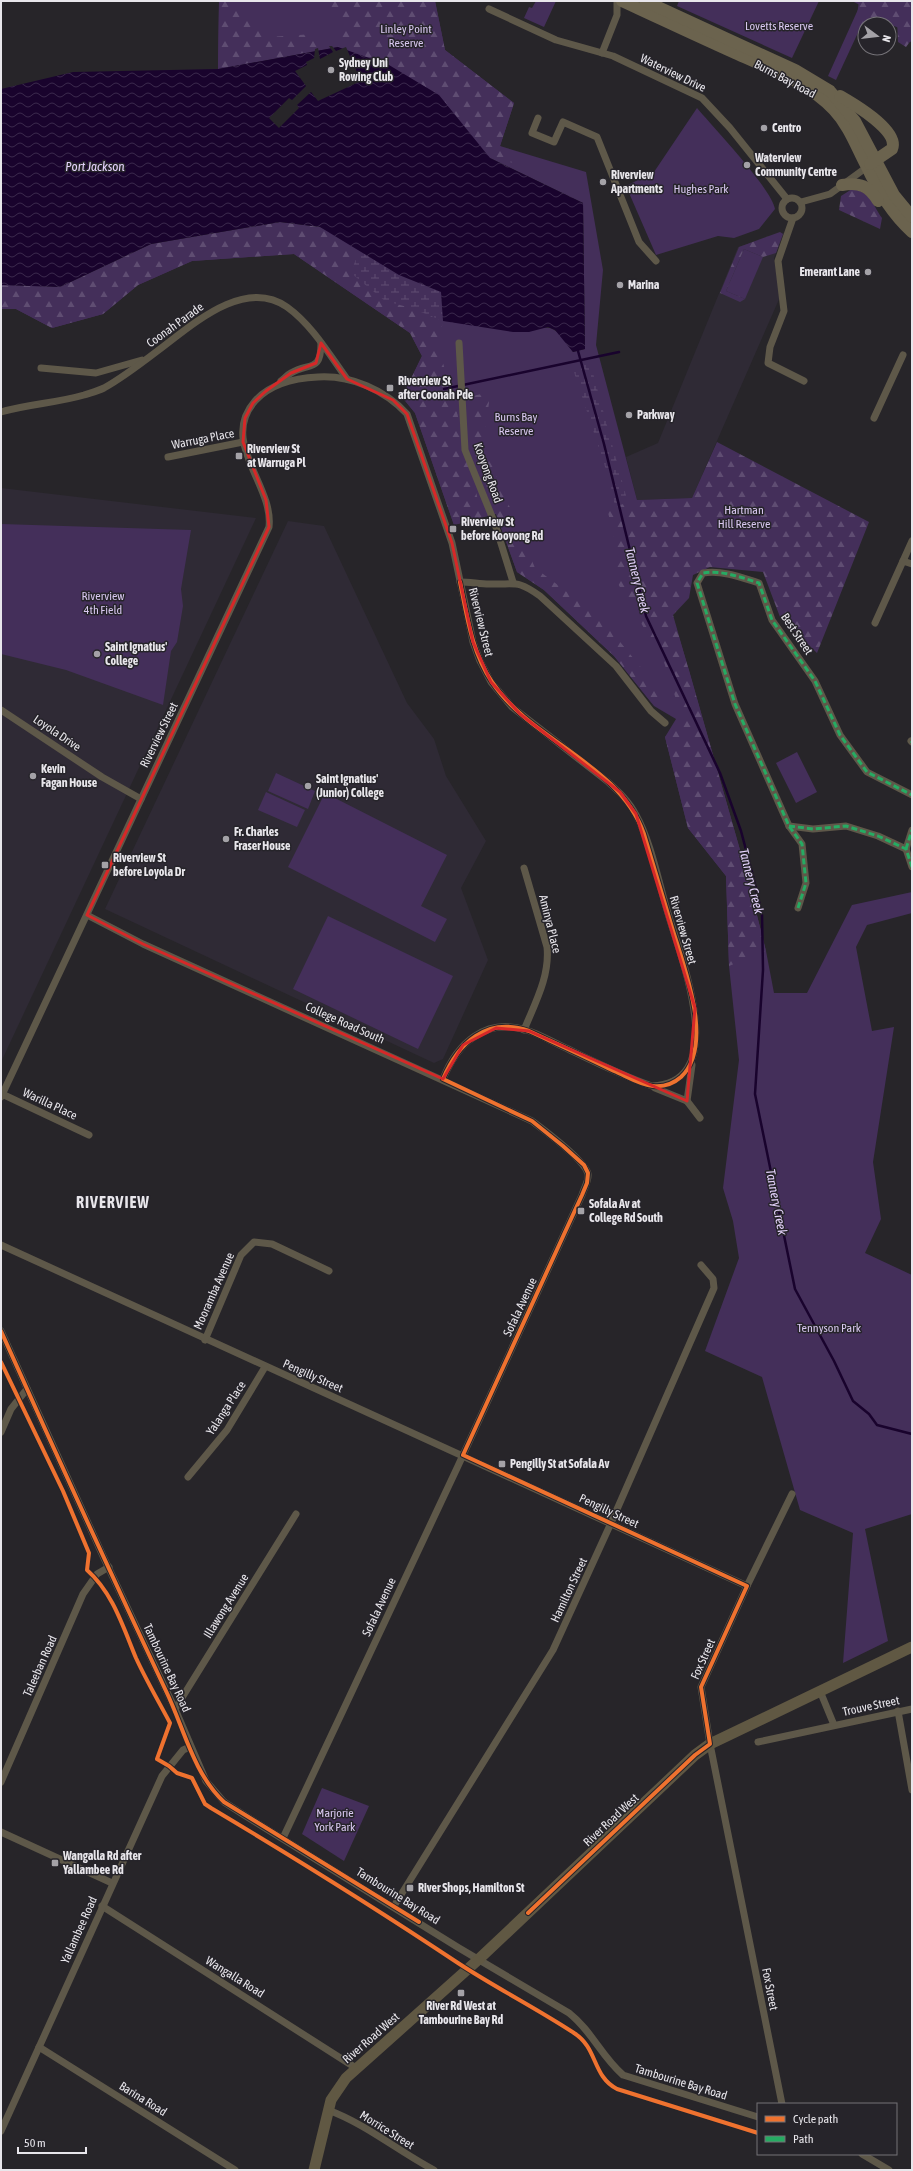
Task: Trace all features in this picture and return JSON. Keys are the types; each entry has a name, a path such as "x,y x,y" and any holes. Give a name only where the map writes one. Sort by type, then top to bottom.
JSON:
{"main road":[{"name":"Burns Bay Road","path":"622,1 801,85 834,110 871,164"},
{"name":"Burns Bay Road","path":"645,1 795,70 830,91 856,121 887,203 907,220 912,232"},
{"path":"830,91 850,101 889,132 894,141 893,147 890,151 871,164"},
{"path":"842,185 856,185 870,189 885,211 907,220"},
{"name":"River Road West","path":"314,2170 328,2110 335,2092 356,2068 478,1959 695,1755 710,1744 912,1647"}],"street":[{"path":"602,53 617,15 617,1"},
{"name":"Waterview Drive","path":"489,9 556,40 613,56 702,98 730,128 787,199"},
{"path":"538,118 532,133 554,142 563,122 597,138 639,242 656,261"},
{"path":"800,202 814,197 827,195 871,164"},
{"path":"794,198 800,202 802,211 798,216 793,218 786,216 782,205 787,199 794,198"},
{"path":"793,218 778,261 784,311 770,347 768,363 804,381"},
{"name":"Coonah Parade","path":"1,412 19,407 63,401 102,389 129,373 201,317 234,301 244,299 272,300 285,306 300,318 321,343 347,379"},
{"name":"Riverview Street","path":"2,1096 269,527 270,519 266,500 243,442 243,425 248,410 259,396 292,373 316,363 319,359 321,343"},
{"name":"Kooyong Road","path":"459,343 465,450 495,524 513,582"},
{"path":"874,418 903,355"},
{"name":"Coonah Parade","path":"42,368 96,373 146,359"},
{"name":"Riverview Street","path":"276,385 291,380 313,377 347,379 374,389 393,400 407,414 450,536 473,642 480,661 495,686 520,714 620,792 636,814 656,874 694,1008 695,1040 687,1101"},
{"name":"Warruga Place","path":"168,457 243,442"},
{"path":"875,623 912,541"},
{"path":"904,561 912,564"},
{"name":"Best Street","path":"789,826 735,704 697,583 703,573 714,571 759,583 772,620 815,681 840,735 849,748 867,772 912,795"},
{"path":"460,582 490,584 513,582 527,586 540,596 616,666 651,711 665,723"},
{"name":"Loyola Drive","path":"1,710 102,777 141,799"},
{"path":"789,826 813,829 846,826 878,836 906,849"},
{"path":"789,826 802,844 806,883 798,908"},
{"path":"912,830 906,849 912,867"},
{"name":"Aminya Place","path":"524,868 547,947 548,959 547,974 524,1030"},
{"name":"College Road South","path":"87,915 136,942 443,1079 532,1121 584,1166"},
{"path":"443,1079 456,1053 471,1038 496,1028 524,1030 687,1101 700,1118"},
{"name":"Riverview Street","path":"652,1086 667,1085 678,1080 693,1059"},
{"name":"Warilla Place","path":"2,1096 89,1135"},
{"name":"Sofala Avenue","path":"283,1838 462,1456 587,1183 588,1173 584,1166"},
{"name":"Mooramba Avenue","path":"205,1340 241,1255 254,1242 272,1244 329,1271"},
{"name":"Pengilly Street","path":"1,1245 205,1340 747,1586"},
{"name":"Hamilton Street","path":"394,1906 553,1650 611,1523 714,1288 713,1279 701,1265"},
{"name":"Tambourine Bay Road","path":"1,1331 108,1567 175,1709 206,1781 214,1792 224,1802 478,1959 553,2003 578,2020 590,2033 611,2065 623,2075 757,2117"},
{"name":"Yalanga Place","path":"188,1477 227,1430 265,1367"},
{"path":"1,1432 11,1409 27,1389"},
{"name":"Fox Street","path":"782,2103 710,1744 701,1687 747,1586 792,1494"},
{"name":"Illawong Avenue","path":"175,1709 296,1514"},
{"name":"Taleeban Road","path":"1,1782 83,1594 97,1574 108,1567"},
{"name":"Trouve Street","path":"820,1691 834,1725"},
{"name":"Trouve Street","path":"758,1742 912,1709"},
{"path":"898,1711 912,1790"},
{"name":"Yallambee Road","path":"1,2131 112,1883 162,1776 183,1750 190,1746"},
{"path":"1,1832 112,1883"},
{"name":"Wangalla Road","path":"102,1906 356,2068"},
{"name":"Barina Road","path":"39,2047 235,2170"},
{"name":"Morrice Street","path":"328,2110 347,2118 406,2155 434,2170"},
{"path":"864,2155 889,2170"}],"highlighted area":[{"path":"321,343 347,379 393,400 407,414 452,543 473,642 491,682 520,714 620,792 636,814 695,1008 687,1101 529,1031 496,1028 463,1045 443,1079 143,944 87,915 269,527 266,500 243,442 245,418 253,403 266,391 291,373 316,363"}],"shaded area":[{"path":"784,233 774,258 780,297 692,498 637,500 626,457 658,443 738,247"},
{"name":"Saint Ignatius' College","path":"1,488 256,518 1,1062"},
{"name":"Saint Ignatius' (Junior) College","path":"288,521 324,526 407,703 434,739 446,776 486,841 461,888 488,960 443,1059 434,1063 105,909"}],"green space":[{"path":"219,1 435,1 445,50 514,103 500,146 586,172 603,270 596,345 637,500 689,670 744,864 766,951 774,993 807,993 852,905 912,892 912,913 867,925 856,947 872,1031 894,1027 873,1162 881,1219 865,1253 912,1275 912,1514 865,1529 888,1641 843,1663 853,1533 800,1510 762,1377 705,1351 739,1258 733,1221 723,1188 739,1060 729,966 726,876 688,828 665,737 676,719 654,706 614,656 544,590 517,572 496,514 454,525 415,413 402,397 422,356 410,333 294,254 192,261 138,285 103,314 52,328 16,309 1,309 1,285 60,287 320,227 541,328 556,331 560,334 573,352 585,349 583,203 490,158 338,47 218,69"},
{"path":"219,1 241,1 250,24 269,37 314,34 332,48 218,69"},
{"name":"Linley Point Reserve","path":"327,1 435,1 445,50 514,103 500,146 528,166 490,158 439,95 389,65 338,47 342,38 336,14"},
{"path":"536,1 556,1 544,27 524,18 529,7 532,8"},
{"name":"Lovetts Reserve","path":"679,1 819,1 792,58 677,6"},
{"name":"Lovetts Reserve","path":"852,1 912,1 912,42 902,40 904,30 897,27 897,16 857,16 857,35 836,80 828,76 860,5"},
{"path":"859,1 912,1 912,39 906,47 898,42 897,16 857,16 857,29 855,30"},
{"name":"Hughes Park","path":"697,108 764,187 775,209 759,229 734,238 718,236 656,255 626,186 654,172"},
{"path":"852,189 863,192 870,199 882,218 880,229 839,210 841,196"},
{"path":"280,222 320,227 399,275 441,292 443,321 438,346 455,404 482,517 454,525 415,413 402,397 422,356 410,333 294,254 192,261 138,285 103,314 52,328 16,309 1,309 1,285 60,287 151,244"},
{"path":"780,232 783,234 776,253 763,257 744,249 726,291 745,299 740,302 720,293 739,247"},
{"path":"744,249 763,257 745,299 726,291"},
{"path":"359,250 399,275 441,292 443,321 411,308 385,301 351,273"},
{"path":"590,362 628,503 615,506 610,482 572,366"},
{"path":"482,394 488,396 489,403 483,443 535,568 578,600 612,632 647,675 661,687 661,698 652,703 614,656 544,590 517,572 473,448 472,396"},
{"name":"Hartman Hill Reserve","path":"717,442 869,522 817,653 780,617 763,572 710,567 693,575 689,598 673,615 744,864 766,951 729,966 726,876 688,828 665,737 683,721 664,662 617,582 615,542 607,508 637,500 692,498"},
{"name":"Riverview 4th Field","path":"1,524 191,530 181,589 183,606 177,642 171,651 163,705 66,670 1,654"},
{"path":"797,752 817,792 796,803 776,763"},
{"path":"276,773 315,791 308,809 268,791"},
{"path":"266,792 305,810 297,827 258,810"},
{"path":"325,793 447,855 421,906 447,919 435,942 288,867"},
{"path":"328,916 453,976 418,1049 293,989"},
{"name":"Marjorie York Park","path":"322,1788 369,1806 344,1861 302,1834"}],"water":[{"name":"Port Jackson","path":"338,47 389,65 439,95 490,158 583,203 585,349 573,352 555,330 548,327 529,332 513,332 443,321 441,292 399,275 320,227 280,222 151,244 60,287 1,285 1,89 73,72 218,69"}],"pier":[{"path":"329,46 332,46 336,51 346,47 361,81 318,101 311,92 297,105 299,108 279,128 269,118 289,98 292,100 306,86 295,71 307,65 306,62 314,58 315,49 318,48 320,59 333,52"}],"waterway":[{"name":"Tannery Creek","path":"578,351 604,444 646,616 720,773 741,831 754,880 762,915 763,970 755,1094 795,1289 834,1361 853,1401 869,1414 877,1425 912,1434"},
{"path":"444,389 619,352"}],"marked path":[{"path":"798,908 806,883 802,844 789,826 735,704 697,583 703,573 724,573 759,583 772,620 815,681 840,735 867,772 912,795"},
{"path":"789,826 813,829 846,826 878,836 906,849 912,867"},
{"path":"906,849 912,830"}],"cycle path":[{"path":"460,582 475,647 485,671 492,682 509,703 529,721 595,771 615,789 632,810 644,834 682,959 693,1002 696,1024 696,1045 691,1063 681,1077 675,1082 660,1086 653,1086 638,1082 529,1031 514,1027 500,1027 487,1030 476,1036 466,1044 449,1066 443,1079 532,1121 584,1165 588,1173 587,1183 582,1195 463,1455 747,1586 701,1687 710,1744 695,1755 528,1913"},
{"path":"1,1331 166,1691 190,1750 204,1778 224,1802 419,1922"},
{"path":"1,1362 63,1491 89,1553 87,1570 96,1579 111,1600 136,1658 170,1723 157,1759 177,1773 192,1778 205,1804 211,1808 336,1884 472,1972 574,2033 582,2039 587,2046 603,2077 617,2089 757,2133"}],"place":[{"name":"Sydney Uni Rowing Club","path":"331,70"},
{"name":"Centro","path":"764,128"},
{"name":"Waterview Community Centre","path":"747,165"},
{"name":"Riverview Apartments","path":"603,182"},
{"name":"Emerant Lane","path":"868,272"},
{"name":"Marina","path":"620,285"},
{"name":"Riverview St after Coonah Pde","path":"390,388"},
{"name":"Parkway","path":"629,415"},
{"name":"Riverview St at Warruga Pl","path":"239,456"},
{"name":"Riverview St before Kooyong Rd","path":"453,529"},
{"name":"Saint Ignatius' College","path":"97,654"},
{"name":"Kevin Fagan House","path":"33,776"},
{"name":"Saint Ignatius' (Junior) College","path":"308,786"},
{"name":"Fr. Charles Fraser House","path":"226,839"},
{"name":"Riverview St before Loyola Dr","path":"105,865"},
{"name":"Sofala Av at College Rd South","path":"581,1211"},
{"name":"Pengilly St at Sofala Av","path":"502,1464"},
{"name":"Wangalla Rd after Yallambee Rd","path":"55,1863"},
{"name":"River Shops, Hamilton St","path":"410,1888"},
{"name":"River Rd West at Tambourine Bay Rd","path":"461,1993"}],"district":[{"name":"RIVERVIEW","path":"113,1202"}],"park label":[{"name":"Burns Bay Reserve","path":"516,424"},
{"name":"Tennyson Park","path":"829,1328"}]}
